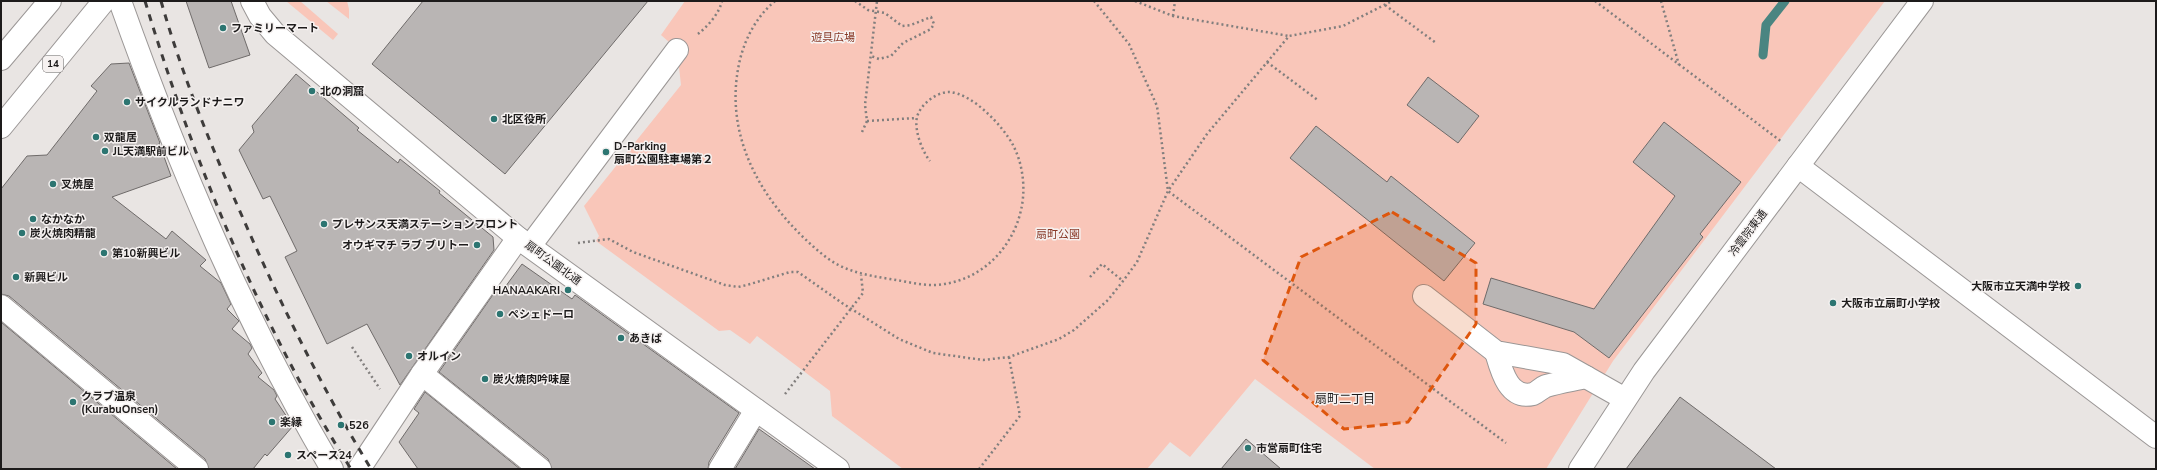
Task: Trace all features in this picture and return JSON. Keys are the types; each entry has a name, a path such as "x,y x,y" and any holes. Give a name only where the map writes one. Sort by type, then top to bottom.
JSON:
{"street":[{"path":"1,59 50,1"},
{"name":"14","path":"1,126 104,1"},
{"path":"120,1 182,166 235,289 295,406 332,469"},
{"name":"扇町公園北通","path":"252,1 260,16 275,34 524,242 838,469"},
{"name":"冷雲院東通","path":"1580,469 1625,399 1922,1"},
{"path":"359,469 422,374 524,242 677,50"},
{"path":"1798,166 2156,437"},
{"path":"1424,296 1496,352 1563,364 1625,399"},
{"path":"1,306 197,469"},
{"path":"1496,352 1504,378 1512,388 1523,394 1533,394 1545,387 1586,377"},
{"path":"422,374 540,469"},
{"path":"720,469 756,410"}],"path":[{"path":"677,50 707,27 721,7 722,1"},
{"path":"775,1 754,24 741,55 736,79 737,124 742,142 766,192 789,224 832,263 861,275 935,285 962,279 988,265 1003,251 1019,219 1023,203 1024,186 1021,166 1014,147 999,125 971,101 957,94 948,92 933,98 920,110 916,118 922,151 930,161"},
{"path":"855,1 864,8 885,13 902,26 911,25 931,17 934,24 931,29 903,43 891,56 879,59 871,56"},
{"path":"862,132 867,121 865,105 877,1"},
{"path":"1094,1 1129,44 1157,106 1168,191 1506,443"},
{"path":"1135,1 1173,16 1289,36 1343,26 1392,1"},
{"path":"1173,16 1175,1"},
{"path":"1595,1 1785,145"},
{"path":"1661,1 1680,66"},
{"path":"1385,4 1436,44"},
{"path":"578,244 609,239 633,252 732,286 748,285 790,272 798,272 899,339 933,353 983,360 1008,357 1058,339 1074,330 1108,300 1137,262 1168,191 1207,134 1289,36"},
{"path":"1267,62 1319,101"},
{"path":"867,121 916,118"},
{"path":"1090,277 1102,264 1123,281"},
{"path":"785,394 863,293 861,275"},
{"path":"352,347 373,381 397,412"},
{"path":"979,469 1020,416 1008,357"}],"highlighted area":[{"path":"1392,212 1476,263 1476,324 1408,422 1344,429 1263,360 1301,257"}],"green space":[{"path":"286,1 300,1 338,34 333,40"},
{"path":"326,1 347,1 349,19"},
{"name":"扇町公園","path":"685,1 1885,1 1613,361 1546,469 1375,469 1255,379 1190,457 1170,442 1147,469 903,469 832,416 830,391 757,336 750,344 730,330 719,331 596,241 599,236 584,206 681,85 677,49 661,35"}],"building":[{"path":"186,1 231,1 250,55 209,68"},
{"name":"北区役所","path":"423,1 648,1 505,174 372,64"},
{"path":"129,63 171,176 112,197 166,239 172,231 206,260 200,266 221,283 231,304 227,309 239,321 232,329 250,344 252,348 248,354 262,373 258,377 274,390 277,396 275,399 293,426 267,456 265,454 253,469 209,469 205,459 9,296 1,294 1,189 27,156 47,155 97,91 91,86 111,64"},
{"path":"296,74 359,128 357,130 398,163 400,159 493,237 494,250 400,385 367,324 327,344 285,257 297,251 270,196 263,199 239,150 254,132 252,126"},
{"path":"1428,77 1479,116 1458,143 1407,105"},
{"path":"1664,122 1741,182 1700,234 1703,237 1609,358 1574,332 1483,304 1491,278 1594,309 1675,196 1633,162"},
{"path":"1316,126 1387,182 1391,176 1475,243 1444,281 1290,158"},
{"path":"522,264 572,299 575,295 739,413 709,462 708,469 552,469 548,459 439,372 499,286 500,294"},
{"path":"1,322 177,469 1,469"},
{"path":"425,392 520,469 418,469 399,442 419,413 414,409"},
{"path":"1680,397 1776,469 1626,469"},
{"path":"759,429 815,469 735,469"},
{"name":"市営扇町住宅","path":"1246,439 1281,469 1221,469"}],"waterway":[{"path":"1763,55 1766,25 1785,1"}],"railway":[{"path":"145,1 185,122 232,242 287,358 351,469"},
{"path":"161,1 178,56 198,110 256,249 319,376 371,469"}],"place":[{"name":"ファミリーマート","path":"223,28"},
{"name":"北の洞窟","path":"312,91"},
{"name":"サイクルランドナニワ","path":"127,102"},
{"name":"北区役所","path":"494,119"},
{"name":"双龍居","path":"96,137"},
{"name":"JL天満駅前ビル","path":"105,151"},
{"name":"D-Parking 扇町公園駐車場第２","path":"606,152"},
{"name":"叉焼屋","path":"53,184"},
{"name":"なかなか","path":"33,219"},
{"name":"プレサンス天満ステーションフロント","path":"324,224"},
{"name":"炭火焼肉精龍","path":"22,233"},
{"name":"オウギマチ ラブ ブリトー","path":"477,245"},
{"name":"第10新興ビル","path":"104,253"},
{"name":"新興ビル","path":"16,277"},
{"name":"大阪市立天満中学校","path":"2078,286"},
{"name":"HANAAKARI","path":"568,290"},
{"name":"大阪市立扇町小学校","path":"1833,303"},
{"name":"ペシェドーロ","path":"500,314"},
{"name":"あきば","path":"621,338"},
{"name":"オルイン","path":"409,356"},
{"name":"炭火焼肉吟味屋","path":"485,379"},
{"name":"クラブ温泉 (KurabuOnsen)","path":"73,402"},
{"name":"楽縁","path":"272,422"},
{"name":"526","path":"341,425"},
{"name":"市営扇町住宅","path":"1248,448"},
{"name":"スペース24","path":"288,455"}],"district":[{"name":"扇町二丁目","path":"1345,399"}],"park label":[{"name":"遊具広場","path":"833,37"}]}
